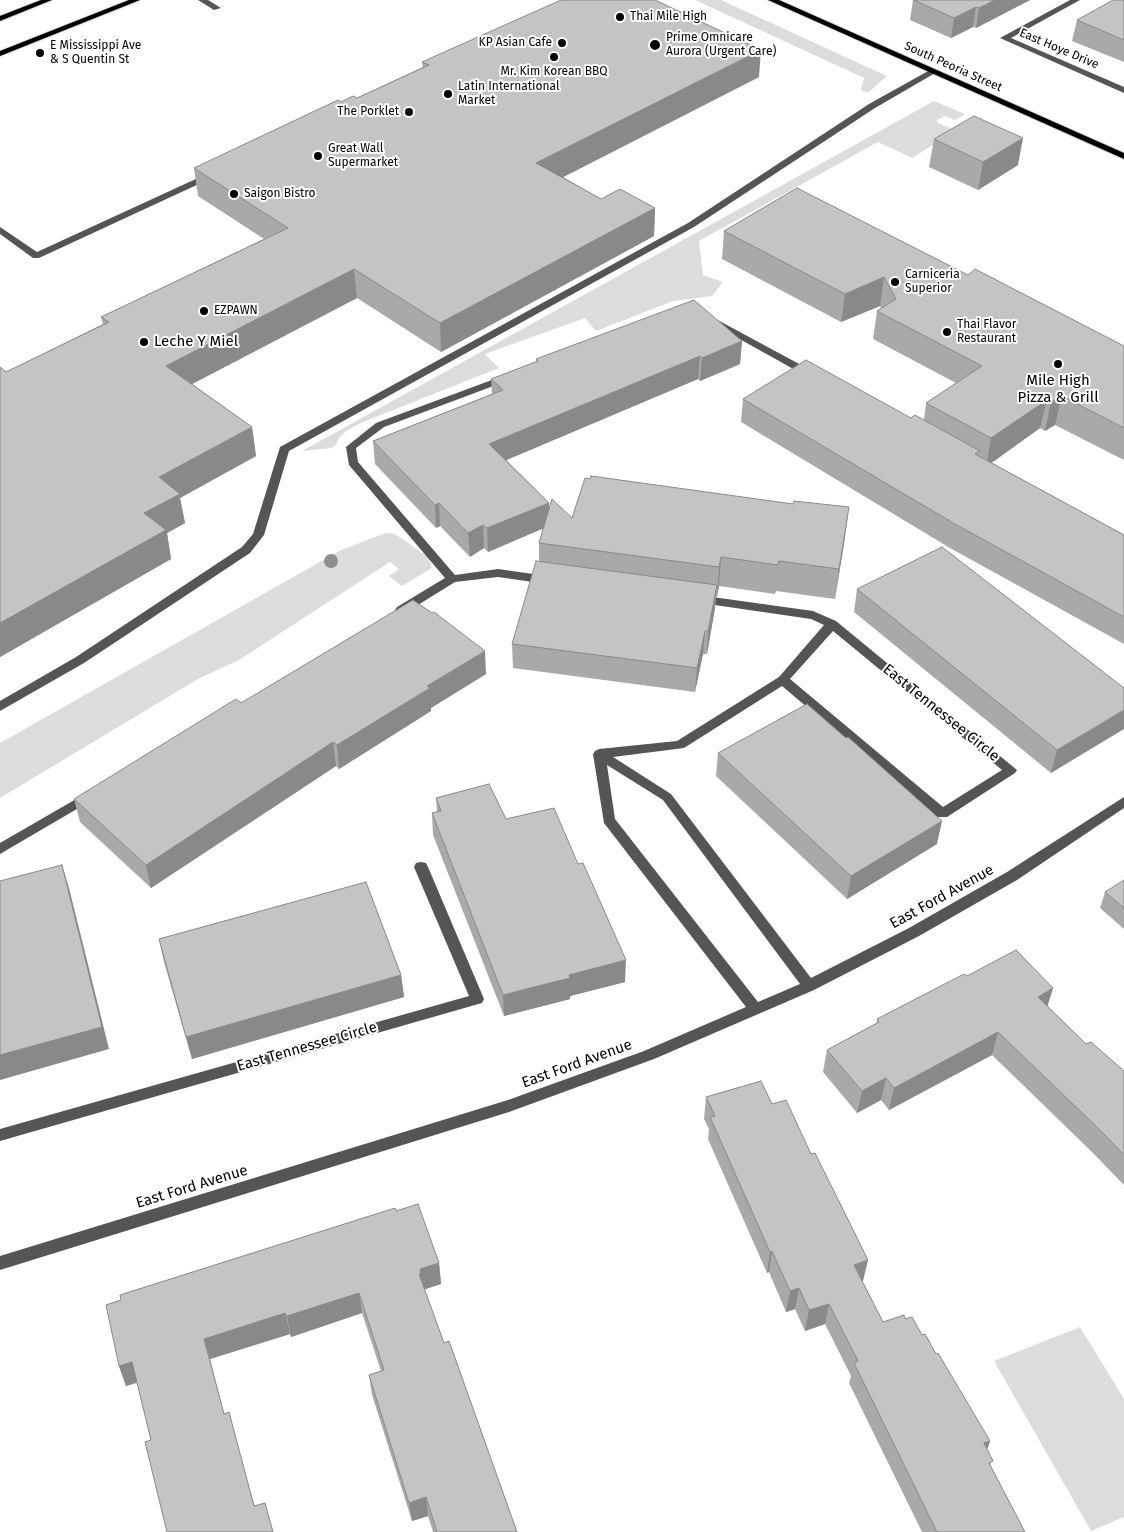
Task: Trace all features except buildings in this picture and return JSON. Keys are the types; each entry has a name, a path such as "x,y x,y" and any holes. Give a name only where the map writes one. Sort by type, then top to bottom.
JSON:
{"main road":[{"path":"0,19 48,0"},
{"path":"0,54 136,0"},
{"name":"South Peoria Street","path":"772,0 1124,156"}],"street":[{"path":"202,0 217,8"},
{"name":"East Hoye Drive","path":"1076,0 1004,38 1124,90"},
{"path":"0,707 80,660 246,550 258,535 274,489 284,449 690,224 864,111 933,72"},
{"path":"0,230 36,256 216,173"},
{"path":"700,313 819,379"},
{"path":"452,579 354,463 351,447 380,425 517,373"},
{"path":"392,615 452,579 498,573 562,582"},
{"name":"East Tennessee Circle","path":"688,598 813,614 832,624 1011,770 942,814 783,680"},
{"path":"600,754 680,745 783,680 832,624"},
{"path":"600,754 667,797 809,986"},
{"path":"600,754 609,820 755,1010"},
{"path":"0,849 102,788"},
{"name":"East Ford Avenue","path":"0,1264 509,1106 649,1055 809,986 914,932 1004,880 1124,802"},
{"name":"East Tennessee Circle","path":"0,1135 477,999 421,867"}],"shaded area":[{"path":"695,0 721,0 887,76 869,92 862,91 864,78"},
{"path":"934,101 965,114 955,120 945,116 937,120 938,123 968,135 939,141 912,158 878,142 699,241 703,275 723,282 712,296 673,301 596,331 585,318 485,354 499,368 363,422 346,431 339,438 335,446 331,448 302,451"},
{"path":"386,533 395,534 428,557 432,568 402,586 389,576 399,569 390,562 239,660 198,679 0,798 0,743 341,550"},
{"path":"1080,1327 1124,1399 1124,1517 1091,1531 994,1361"}],"place":[{"name":"Thai Mile High","path":"620,17"},
{"name":"KP Asian Cafe","path":"562,43"},
{"name":"Prime Omnicare Aurora (Urgent Care)","path":"655,45"},
{"name":"E Mississippi Ave & S Quentin St","path":"40,53"},
{"name":"Mr. Kim Korean BBQ","path":"554,57"},
{"name":"Latin International Market","path":"448,94"},
{"name":"The Porklet","path":"409,112"},
{"name":"Great Wall Supermarket","path":"318,156"},
{"name":"Saigon Bistro","path":"234,194"},
{"name":"Carniceria Superior","path":"895,282"},
{"name":"EZPAWN","path":"204,311"},
{"name":"Thai Flavor Restaurant","path":"947,332"},
{"name":"Leche Y Miel","path":"144,342"},
{"name":"Mile High Pizza & Grill","path":"1058,364"}]}
